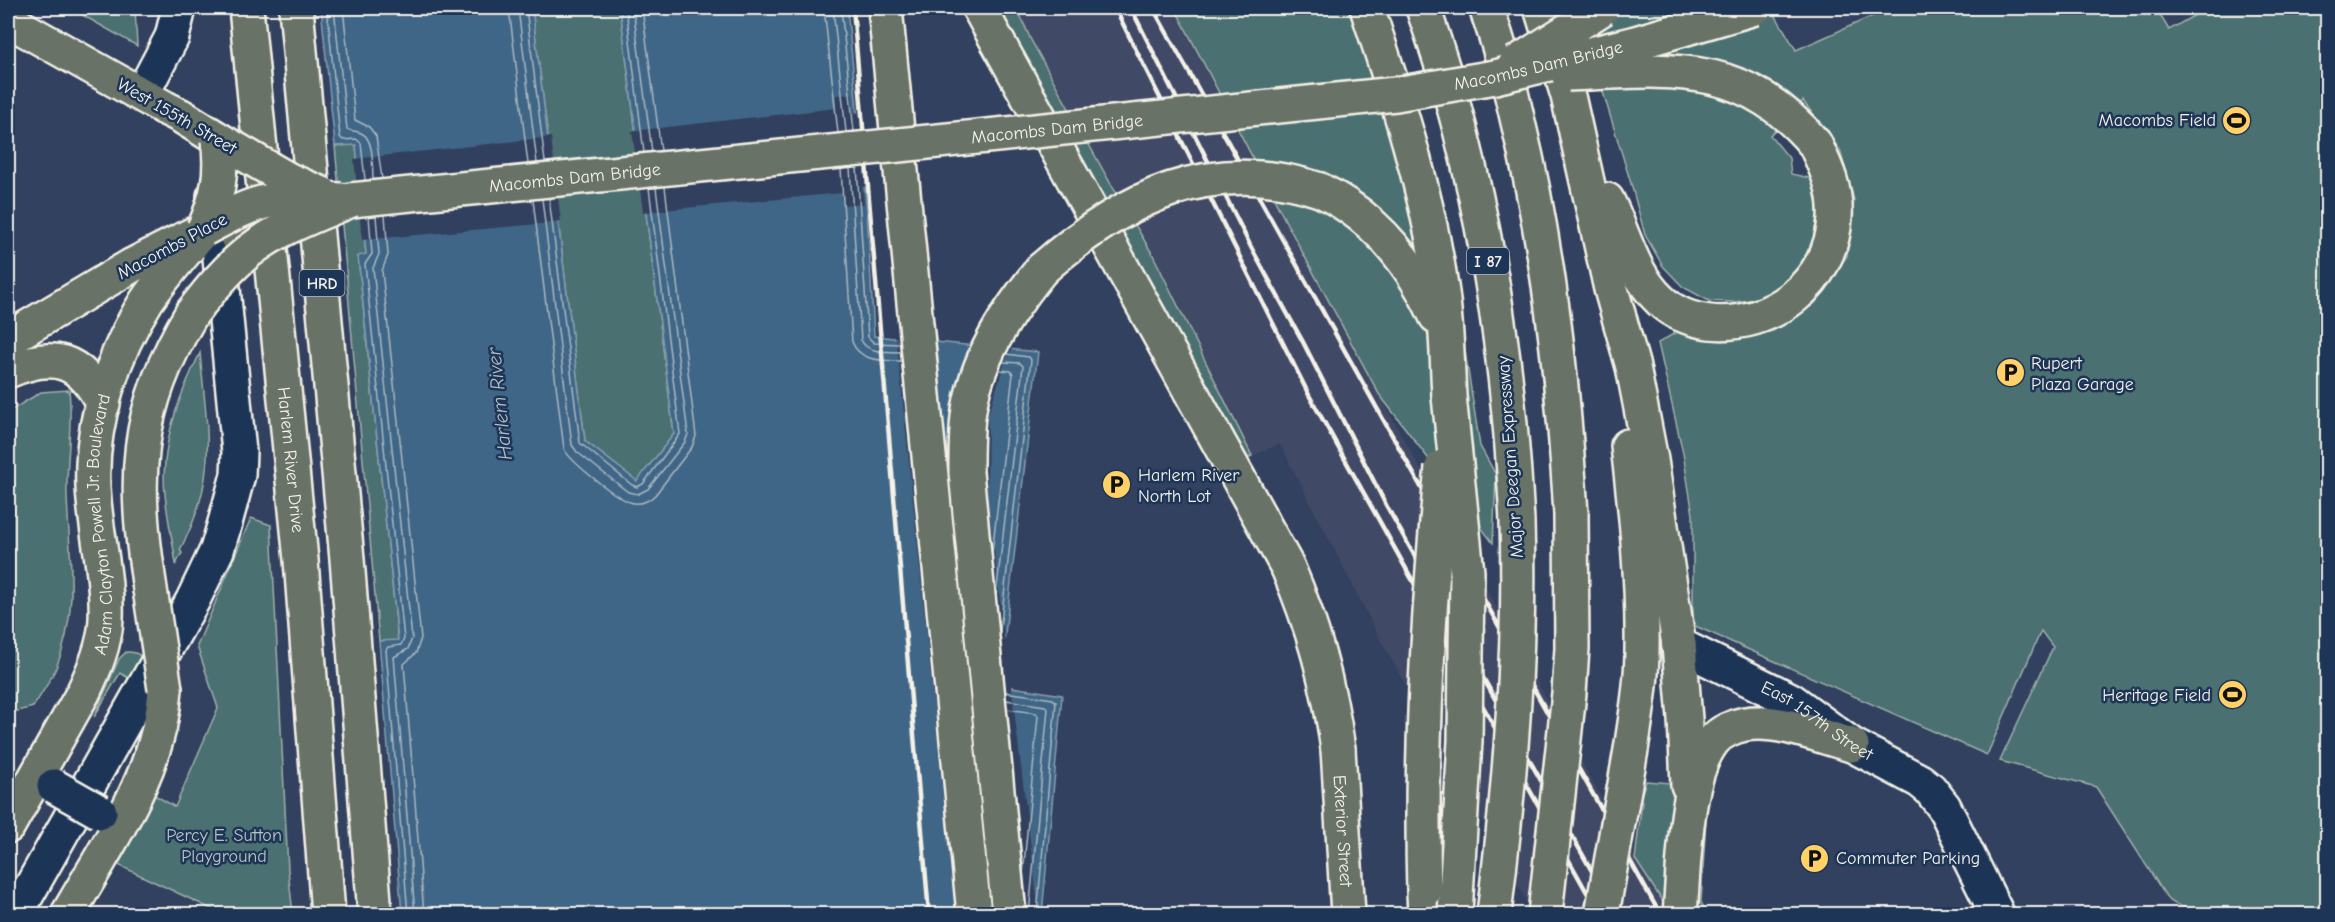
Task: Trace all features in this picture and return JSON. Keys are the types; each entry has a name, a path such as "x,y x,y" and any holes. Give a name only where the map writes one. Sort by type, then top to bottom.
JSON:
{"main road":[{"path":"229,8 256,95"},
{"name":"Harlem River Drive","path":"246,8 301,560 328,915"},
{"name":"HRD","path":"296,8 347,559 375,915"},
{"path":"885,8 974,915"},
{"name":"Exterior Street","path":"979,8 1288,568 1311,626 1330,693 1338,749 1348,915"},
{"path":"1366,8 1396,94 1421,190 1442,287 1449,396 1467,572 1465,741 1455,915"},
{"name":"Major Deegan Expressway","path":"1423,8 1454,105 1480,212 1500,337 1517,521 1519,618 1517,668 1494,915"},
{"path":"1486,8 1514,106 1538,213 1563,403 1570,514 1572,604 1570,682 1545,915"},
{"path":"1541,8 1580,144 1611,289 1633,367 1651,460 1679,645 1685,719 1701,762 1689,808 1680,915"},
{"path":"1495,77 1603,8"},
{"name":"Macombs Dam Bridge","path":"351,200 1396,94 1495,77 1675,33 1755,8"},
{"name":"West 155th Street","path":"8,18 276,173 311,190 351,200"},
{"path":"1495,77 1653,71 1693,72 1736,83 1773,102 1815,144 1830,178 1835,216 1833,233 1822,264 1803,290 1776,310 1755,318 1722,323 1704,321 1681,314 1661,302 1650,290 1632,259 1619,223 1580,144"},
{"path":"191,240 220,181 221,160 218,139"},
{"path":"192,313 276,173"},
{"path":"1009,915 966,472 968,416 974,386 998,330 1022,293 1042,269 1065,249 1119,211 1162,193 1203,181 1234,177 1263,177 1291,180 1320,190 1343,201 1365,218 1402,256 1430,303 1445,337"},
{"name":"Macombs Place","path":"8,339 130,266 191,240 257,204 295,199 351,200"},
{"name":"Adam Clayton Powell Jr. Boulevard","path":"68,915 110,817 145,775 155,750 164,710 165,689 139,505 142,444 154,392 171,351 192,313 212,286 250,251 296,224 351,200"},
{"name":"Adam Clayton Powell Jr. Boulevard","path":"8,825 45,781 92,674 104,637 106,600 93,485 94,456 110,380 133,326 147,301 191,240"},
{"path":"1602,915 1631,750 1641,673 1640,590 1630,465 1617,369 1611,289"},
{"path":"8,371 30,362 52,360 61,362 87,377 103,405"},
{"path":"1425,903 1423,783 1431,577 1449,396"},
{"path":"1695,751 1727,730 1743,724 1761,723 1777,725 1852,745"}],"street":[{"path":"143,92 172,37 179,8"},
{"path":"8,18 167,105 189,128 207,157 238,430 238,475 217,550 193,600 16,915"},
{"name":"East 157th Street","path":"1679,645 1791,700 1852,745 1920,781 1930,789 1944,807 1997,915"},
{"path":"45,781 110,817"}],"shaded area":[{"path":"1017,8 1175,8 1285,220 1379,394 1635,859 1671,914 1534,914 1380,639 1280,444 1252,456 1153,255 1031,40"}],"green space":[{"path":"70,8 135,8 137,46"},
{"path":"532,8 620,8 674,434 637,482 585,441"},
{"path":"996,8 1017,8 1031,40 1153,255 1252,456 1246,459"},
{"path":"1175,8 1373,8 1462,332 1480,446 1496,475 1493,543 1379,394 1285,220"},
{"name":"Rupert Plaza Garage","path":"1577,8 1771,8 1796,50 1891,8 2156,8 2169,30 2207,8 2327,8 2327,914 2197,914 2169,901 2096,787 2000,761 2053,647 2041,631 1987,755 1693,625 1693,515 1683,453 1658,343 1680,330 1730,339 1781,327 1814,304 1847,256 1854,200 1840,150 1803,101 1770,135 1789,158 1791,174 1814,179 1818,215 1811,249 1791,279 1764,298 1734,302 1709,301 1683,287 1663,266 1645,235"},
{"path":"356,145 366,255 358,256 398,641 379,641 335,146"},
{"path":"200,353 207,430 205,476 201,499 176,564 165,498 165,460 175,413"},
{"path":"69,390 67,496 71,603 68,625 56,668 33,707 10,713 8,712 8,412 41,392"},
{"name":"Percy E. Sutton Playground","path":"251,518 271,525 288,870 293,914 218,914 112,862 153,794 175,807 218,708 197,646"},
{"path":"126,652 143,658 146,668 146,688 120,673 94,717 119,659"},
{"path":"1646,781 1708,786 1701,902 1707,914 1671,914 1635,859 1642,801 1640,799"}],"water":[{"name":"Harlem River","path":"321,8 532,8 585,441 637,481 674,434 620,8 847,8 867,209 874,336 1038,352 999,685 1062,695 1042,914 402,914 379,641 398,640 358,256 366,254 356,145 335,146"}],"pier":[{"path":"852,94 853,113 861,112 868,186 862,187 864,204 844,205 843,193 643,212 632,131 836,108 836,95"},
{"path":"551,137 561,222 362,240 354,159"},
{"path":"896,335 930,337 978,787 949,484 955,395 975,342 1014,346 1006,359 988,415 987,493 1006,649 1003,682 1011,684 1039,914 955,914"}],"railway":[{"path":"853,8 929,914"},
{"path":"1115,8 1309,395 1599,914"},
{"path":"1131,8 1252,249 1303,342 1386,505 1616,914"},
{"path":"1153,8 1660,914"}],"place":[{"name":"Macombs Field","path":"2237,120"},
{"name":"Rupert Plaza Garage","path":"2010,373"},
{"name":"Harlem River North Lot","path":"1117,485"},
{"name":"Heritage Field","path":"2232,695"},
{"name":"Commuter Parking","path":"1815,858"}]}
